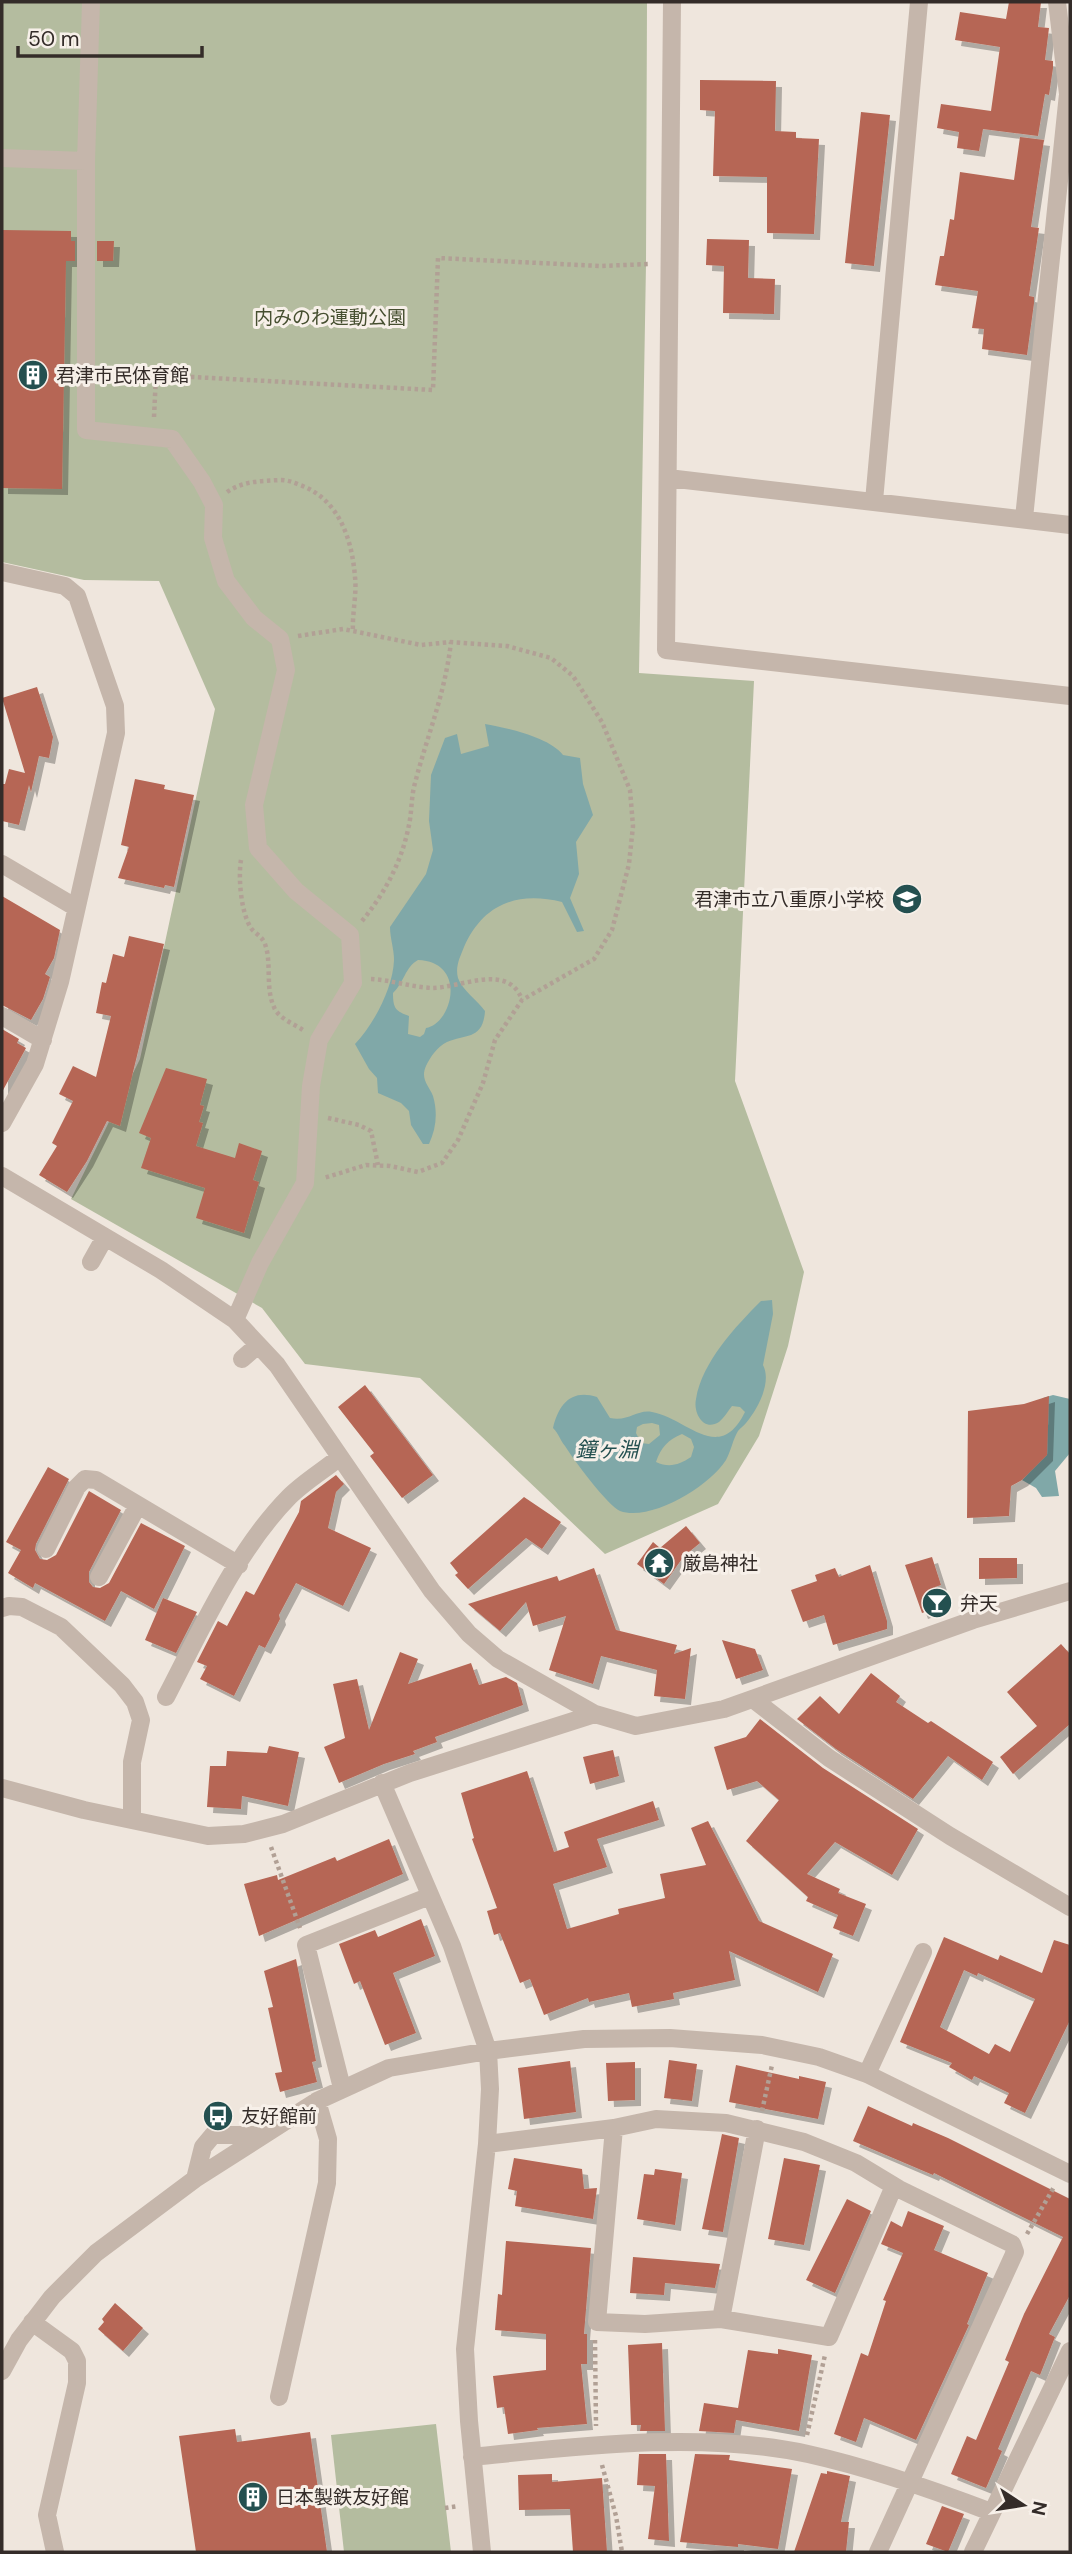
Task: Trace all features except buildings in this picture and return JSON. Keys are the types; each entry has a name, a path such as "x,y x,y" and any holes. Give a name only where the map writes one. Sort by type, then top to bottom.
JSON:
{"street":[{"path":"91,2 86,161 86,430 172,439 202,482 214,505 213,538 226,581 254,618 280,639 286,670 254,805 258,848 296,891 350,934 353,983 319,1040 312,1086 306,1183 260,1263 234,1320"},
{"path":"672,2 666,650 1070,696"},
{"path":"874,501 919,2"},
{"path":"1024,518 1068,94 1057,2"},
{"path":"2,158 86,161"},
{"path":"668,478 1070,525"},
{"path":"2,572 65,586 77,596 115,706 116,733 60,982 35,1064 2,1123"},
{"path":"2,864 75,907"},
{"path":"2,1016 43,1040"},
{"path":"2,1176 161,1270 234,1320 277,1365 432,1591 469,1634 498,1659 596,1714 636,1726 724,1709 973,1620 1070,1591"},
{"path":"91,1262 105,1237"},
{"path":"242,1359 258,1345"},
{"path":"166,1697 209,1614 261,1528 291,1495 340,1457"},
{"path":"46,1549 77,1487 85,1479 96,1480 239,1565"},
{"path":"99,1577 138,1506"},
{"path":"2,1608 22,1606 61,1627 122,1685 135,1702 141,1720 132,1762 132,1820"},
{"path":"754,1700 829,1758 950,1836 1070,1907"},
{"path":"2,1788 83,1810 208,1836 244,1834 283,1824 382,1783 596,1714"},
{"path":"382,1783 452,1946 488,2051 490,2089 487,2144 465,2349 482,2552"},
{"path":"342,2088 306,1945 430,1896"},
{"path":"867,2074 923,1952"},
{"path":"2,2371 32,2322 52,2297 96,2253 195,2179 262,2135 317,2101 389,2068 488,2051 584,2039 670,2038 762,2045 819,2056 867,2074 1070,2174"},
{"path":"279,2396 327,2183 328,2139 317,2101"},
{"path":"487,2144 614,2128 656,2119 726,2123 804,2142 830,2152 1012,2244 1015,2252 878,2552"},
{"path":"614,2128 597,2322 645,2324 720,2319 829,2337 894,2186"},
{"path":"720,2319 757,2129"},
{"path":"195,2179 203,2147 213,2135 262,2135"},
{"path":"32,2322 72,2351 77,2361 77,2383 47,2515 55,2552"},
{"path":"973,2552 1070,2351"},
{"path":"472,2457 609,2444 718,2443 803,2453 910,2481 992,2512"}],"path":[{"path":"154,420 156,375 433,390 438,258 600,266 650,264"},
{"path":"214,505 229,489 253,481 287,480 318,491 337,514 351,547 356,580 352,607 353,631"},
{"path":"280,639 343,629 421,645 450,642 507,646 551,659 572,676 602,722 630,790 633,826 629,864 612,930 594,959 522,1000 495,1041 483,1083 458,1140 442,1163 418,1172 366,1165 306,1183"},
{"path":"350,934 368,913 397,867 410,824 410,802 415,780 447,676 450,642"},
{"path":"258,848 247,852 241,860 241,890 247,920 252,931 260,936 265,945 274,1009 279,1015 319,1040"},
{"path":"383,979 432,988 484,979 508,982 518,990 522,1000"},
{"path":"310,1118 326,1118 359,1125 371,1131 378,1165"},
{"path":"269,1841 306,1945"},
{"path":"757,2129 773,2060"},
{"path":"1014,2248 1026,2236 1055,2185"},
{"path":"803,2453 829,2337"}],"green space":[{"name":"内みのわ運動公園","path":"2,2 647,2 646,264 639,673 754,681 735,1081 804,1272 788,1346 759,1436 718,1504 605,1554 420,1378 305,1364 262,1308 71,1199 140,1059 215,709 159,581 84,580 2,562"},
{"path":"436,2424 451,2552 344,2552 331,2435"}],"water":[{"path":"485,724 527,734 548,743 563,755 580,758 583,784 593,815 576,842 579,874 570,898 584,931 577,932 562,902 546,899 530,898 503,904 481,920 464,947 457,974 463,987 485,1011 484,1020 481,1027 472,1034 440,1046 426,1066 425,1079 435,1102 436,1115 429,1144 423,1144 411,1125 409,1111 401,1103 378,1093 377,1078 355,1044 375,1016 390,982 394,960 390,927 426,874 433,850 429,821 431,775 445,738 457,734 461,754 489,746","holes":["418,960 434,963 444,971 449,981 448,1005 443,1016 426,1028 420,1037 408,1034 409,1016 396,1009 393,993 407,971"]},
{"name":"鐘ヶ淵","path":"772,1300 773,1314 763,1365 765,1387 755,1410 736,1434 726,1460 694,1490 663,1507 633,1513 620,1511 599,1492 553,1428 563,1406 573,1397 588,1395 597,1397 610,1418 652,1412 702,1434 713,1437 724,1435 735,1427 745,1412 740,1407 732,1406 719,1422 704,1423 695,1404 699,1385 721,1346 761,1301","holes":["652,1423 659,1425 660,1435 649,1444 641,1443 636,1433 637,1427","682,1434 691,1439 694,1447 691,1457 674,1465 656,1462 666,1445"]},
{"path":"1053,1395 1070,1399 1070,1453 1055,1471 1059,1496 1042,1497 1036,1488 1022,1480 1042,1452 1047,1431 1043,1398"}],"place":[{"name":"君津市民体育館","path":"33,375"},
{"name":"君津市立八重原小学校","path":"907,899"},
{"name":"厳島神社","path":"659,1563"},
{"name":"弁天","path":"937,1603"},
{"name":"友好館前","path":"218,2116"},
{"name":"日本製鉄友好館","path":"253,2497"}]}
